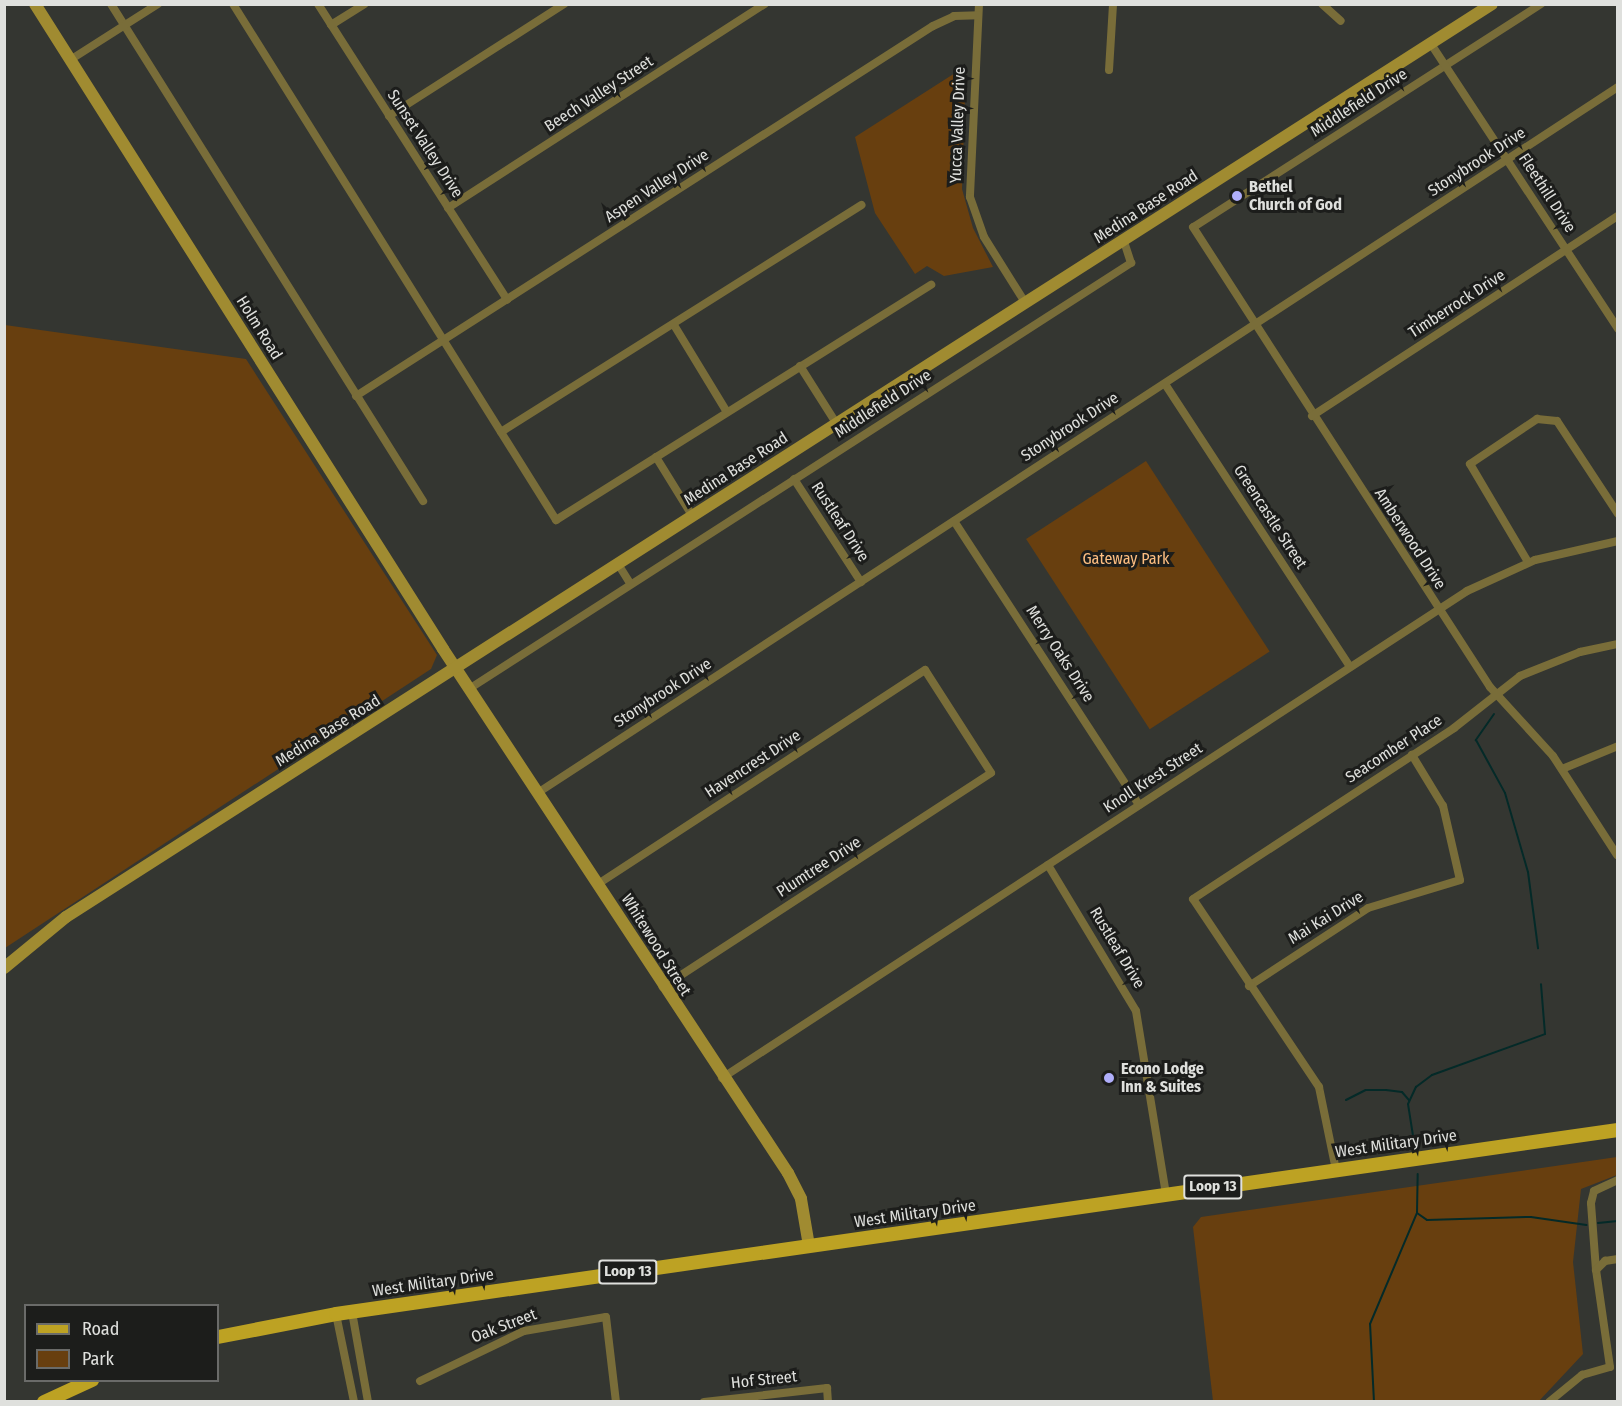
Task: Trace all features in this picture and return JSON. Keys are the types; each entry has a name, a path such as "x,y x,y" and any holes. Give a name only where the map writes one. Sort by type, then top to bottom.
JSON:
{"main road":[{"name":"West Military Drive","path":"219,1337 336,1314 1617,1130"},
{"path":"44,1401 87,1382"}],"street":[{"name":"Holm Road","path":"35,4 458,666"},
{"path":"111,4 423,501"},
{"path":"70,60 158,4"},
{"path":"233,4 556,520 931,285"},
{"name":"Sunset Valley Drive","path":"318,4 507,300"},
{"path":"331,25 364,4"},
{"path":"389,116 564,4"},
{"name":"Beech Valley Street","path":"448,208 765,4"},
{"name":"Yucca Valley Drive","path":"979,4 970,197 984,237 1026,304"},
{"path":"1109,70 1113,4"},
{"path":"1322,4 1341,21"},
{"name":"Medina Base Road","path":"4,968 66,917 1492,4"},
{"name":"Middlefield Drive","path":"1193,227 1541,4"},
{"name":"Aspen Valley Drive","path":"356,396 933,26 954,16 978,15"},
{"name":"Fleethill Drive","path":"1431,44 1617,329"},
{"name":"Stonybrook Drive","path":"539,792 1617,87"},
{"path":"501,432 861,205"},
{"name":"Timberrock Drive","path":"1312,416 1617,216"},
{"name":"Amberwood Drive","path":"1193,227 1312,416 1494,694 1562,769 1617,855"},
{"name":"Middlefield Drive","path":"472,687 630,583 1131,263 1124,241"},
{"path":"674,325 727,412"},
{"path":"800,366 836,423"},
{"name":"Greencastle Street","path":"1165,384 1350,667"},
{"path":"1528,562 1470,464 1548,416 1562,428 1617,514"},
{"path":"656,457 693,517"},
{"name":"Rustleaf Drive","path":"794,479 861,582"},
{"name":"Merry Oaks Drive","path":"954,521 1139,805"},
{"name":"Knoll Krest Street","path":"722,1078 1439,609 1528,562 1617,542"},
{"path":"618,564 630,583"},
{"name":"Seacomber Place","path":"1249,986 1193,899 1412,756 1494,694 1553,660 1617,644"},
{"name":"Whitewood Street","path":"458,666 663,987 793,1183 809,1246"},
{"name":"Plumtree Drive","path":"663,987 991,773 925,670"},
{"name":"Havencrest Drive","path":"598,884 925,670"},
{"path":"1562,769 1617,746"},
{"name":"Mai Kai Drive","path":"1249,986 1368,908 1460,880 1443,806 1412,756"},
{"name":"Rustleaf Drive","path":"1048,865 1136,1011 1166,1195"},
{"path":"1249,986 1319,1087 1336,1170"},
{"path":"1549,1401 1576,1379 1610,1367 1596,1270 1591,1203 1594,1191 1617,1180"},
{"path":"1596,1270 1605,1260 1617,1259"},
{"path":"352,1312 368,1401"},
{"path":"336,1314 354,1401"},
{"name":"Oak Street","path":"420,1381 524,1331 606,1317 616,1401"},
{"name":"Hof Street","path":"705,1401 827,1388 828,1401"}],"green space":[{"path":"966,66 962,189 973,228 993,267 944,276 927,266 915,274 875,213 855,137"},
{"path":"5,325 246,359 437,655 431,669 5,948"},
{"name":"Gateway Park","path":"1146,461 1270,651 1150,729 1026,539"},
{"path":"1617,1157 1617,1175 1581,1189 1573,1262 1583,1354 1539,1401 1213,1401 1193,1227 1201,1217"}],"waterway":[{"path":"1494,714 1476,740 1505,793 1528,872 1538,948"},
{"path":"1414,1142 1408,1104 1416,1087 1432,1075 1545,1034 1541,984"},
{"path":"1346,1100 1366,1090 1402,1092 1409,1100"},
{"path":"1417,1213 1418,1174"},
{"path":"1374,1402 1370,1324 1417,1213 1427,1220 1531,1217 1586,1225"},
{"path":"1598,1223 1618,1221"}],"place":[{"name":"Bethel Church of God","path":"1237,196"},
{"name":"Econo Lodge Inn & Suites","path":"1109,1078"}]}
